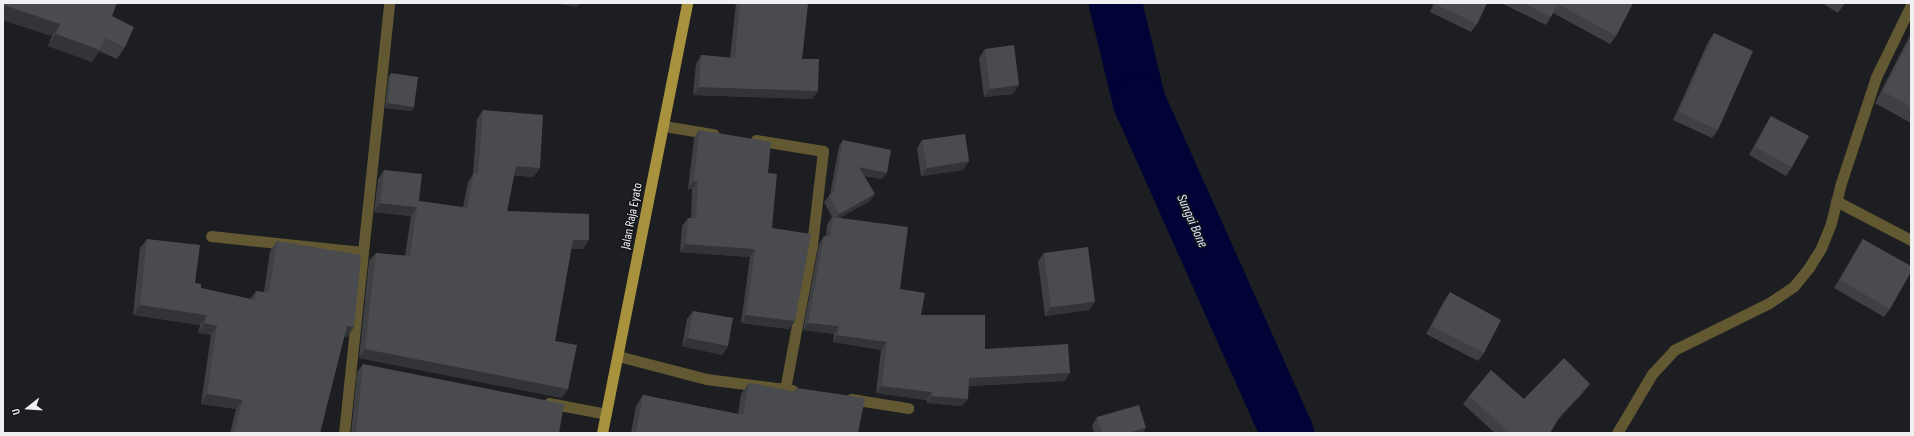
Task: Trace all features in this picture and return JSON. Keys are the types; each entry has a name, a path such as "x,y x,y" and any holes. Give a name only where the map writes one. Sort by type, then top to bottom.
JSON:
{"main road":[{"name":"Jalan Raja Eyato","path":"602,433 664,126 687,3"}],"street":[{"path":"344,433 356,364 362,252 390,3"},
{"path":"1617,433 1652,374 1674,350 1769,303 1794,286 1821,248 1876,77 1911,5"},
{"path":"664,126 724,135"},
{"path":"747,139 823,151 812,245 785,389"},
{"path":"1836,201 1911,240"},
{"path":"211,236 362,252"},
{"path":"618,356 706,379 801,392"},
{"path":"839,397 908,408"},
{"path":"537,401 606,414"}],"building":[{"path":"3,3 117,3 112,16 134,27 125,47 105,38 100,50 56,34 60,24 3,5"},
{"path":"740,3 808,3 802,59 819,59 818,91 699,87 701,55 735,58"},
{"path":"1435,3 1487,3 1477,24"},
{"path":"1523,3 1633,3 1616,36 1558,4 1551,17"},
{"path":"1714,33 1753,51 1718,130 1679,112"},
{"path":"1911,37 1911,107 1883,91"},
{"path":"1014,45 1019,85 990,89 985,49"},
{"path":"391,73 418,77 414,107 388,103"},
{"path":"483,110 543,115 540,168 516,166 507,211 589,214 589,240 573,240 555,341 577,345 568,389 365,349 376,253 410,256 417,207 380,203 384,170 422,174 419,201 467,208 474,173 478,174"},
{"path":"1771,116 1809,136 1792,167 1755,147"},
{"path":"699,130 771,142 768,173 777,174 772,228 811,234 795,321 746,315 755,249 686,244 688,218 696,218 698,181 694,181"},
{"path":"965,134 969,161 927,168 922,140"},
{"path":"843,140 891,150 887,173 859,167 875,194 839,214 829,195 834,192"},
{"path":"833,217 908,227 900,289 925,293 921,315 985,315 985,349 1068,344 1070,373 969,378 968,399 932,396 932,392 882,386 887,342 838,335 839,326 808,323 824,236 830,237"},
{"path":"147,239 200,245 195,283 201,284 201,288 255,300 256,291 269,293 277,241 361,255 354,327 347,326 320,433 234,433 243,400 207,394 217,326 205,323 207,315 140,305"},
{"path":"1863,239 1911,266 1911,272 1890,309 1840,280"},
{"path":"1088,247 1095,302 1051,307 1044,253"},
{"path":"1450,292 1501,320 1484,353 1432,326"},
{"path":"693,311 733,318 728,346 688,338"},
{"path":"1564,358 1590,384 1560,416 1550,433 1510,433 1469,396 1491,370 1524,399"},
{"path":"363,364 564,404 559,433 356,433"},
{"path":"749,383 796,392 797,388 865,398 858,433 636,433 643,395 743,415"},
{"path":"1139,405 1146,428 1128,433 1102,433 1097,417"}],"waterway":[{"name":"Sungai Bone","path":"1115,3 1139,102 1287,433"}]}
